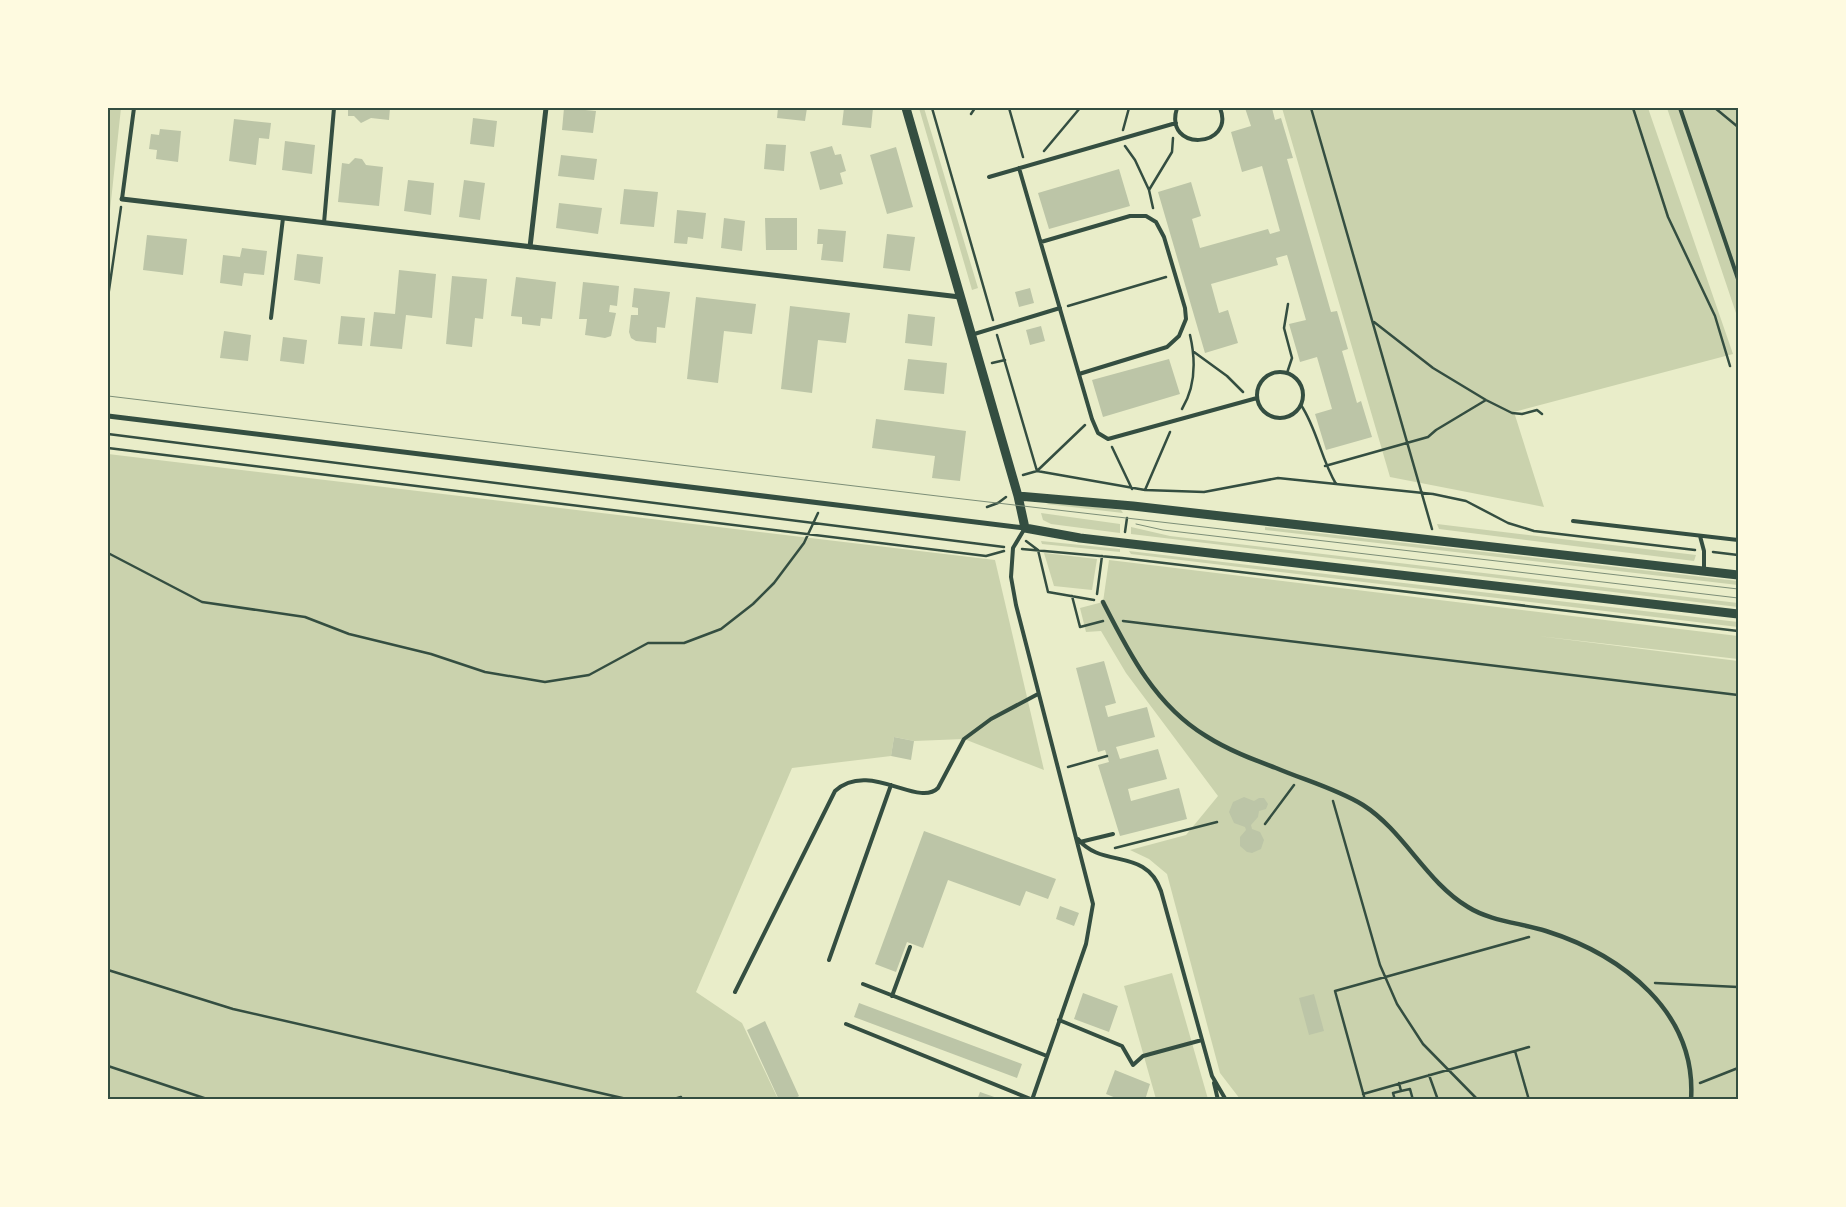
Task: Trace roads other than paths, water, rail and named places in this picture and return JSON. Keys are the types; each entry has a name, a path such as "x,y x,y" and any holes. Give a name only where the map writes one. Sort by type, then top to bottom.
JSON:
{"street":[{"path":"530,247 546,108"},
{"path":"906,108 1018,496 1025,528"},
{"path":"122,199 960,298"},
{"path":"108,416 1025,528 1080,538 1738,614"},
{"path":"1018,496 1133,506 1738,575"},
{"path":"1103,602 1144,677 1161,698 1187,723 1224,747 1330,790 1370,810 1448,891 1469,908 1547,931 1593,950 1617,964 1641,983 1665,1011 1683,1038 1690,1062 1691,1100"}],"lane":[{"path":"122,199 134,108"},
{"path":"324,223 334,108"},
{"path":"1177,108 1176,123 1178,129 1187,138 1196,141 1205,140 1214,135 1222,120 1220,108"},
{"path":"1680,108 1738,279"},
{"path":"989,177 1176,123"},
{"path":"1019,168 1092,419 1098,433 1108,439 1257,398"},
{"path":"1041,242 1130,216 1146,216 1156,222 1164,236 1185,308 1186,319 1179,336 1167,347 1079,374"},
{"path":"271,318 284,218"},
{"path":"971,335 1060,308"},
{"path":"1276,372 1287,373 1297,379 1301,386 1303,397 1301,405 1291,415 1277,418 1264,411 1257,398 1259,387 1265,377 1276,372"},
{"path":"1573,521 1738,540"},
{"path":"846,1024 1032,1099 1088,934 1092,912 1092,896 1014,596 1011,568 1013,548 1025,528"},
{"path":"1700,536 1704,551 1704,572"},
{"path":"734,992 832,794 841,786 856,780 875,780 921,793 933,792 938,788 964,740 991,720 1038,694"},
{"path":"829,960 891,785"},
{"path":"1080,842 1113,834"},
{"path":"1076,835 1080,842 1097,853 1133,862 1154,877 1160,891 1218,1100"},
{"path":"892,996 910,947"},
{"path":"863,984 1047,1056"},
{"path":"1059,1020 1122,1046 1133,1065 1143,1056 1202,1040"},
{"path":"1212,1076 1226,1100"}],"tram line":[{"path":"108,396 954,498 1738,589"},
{"path":"1136,524 1163,530 1738,598"}]}
